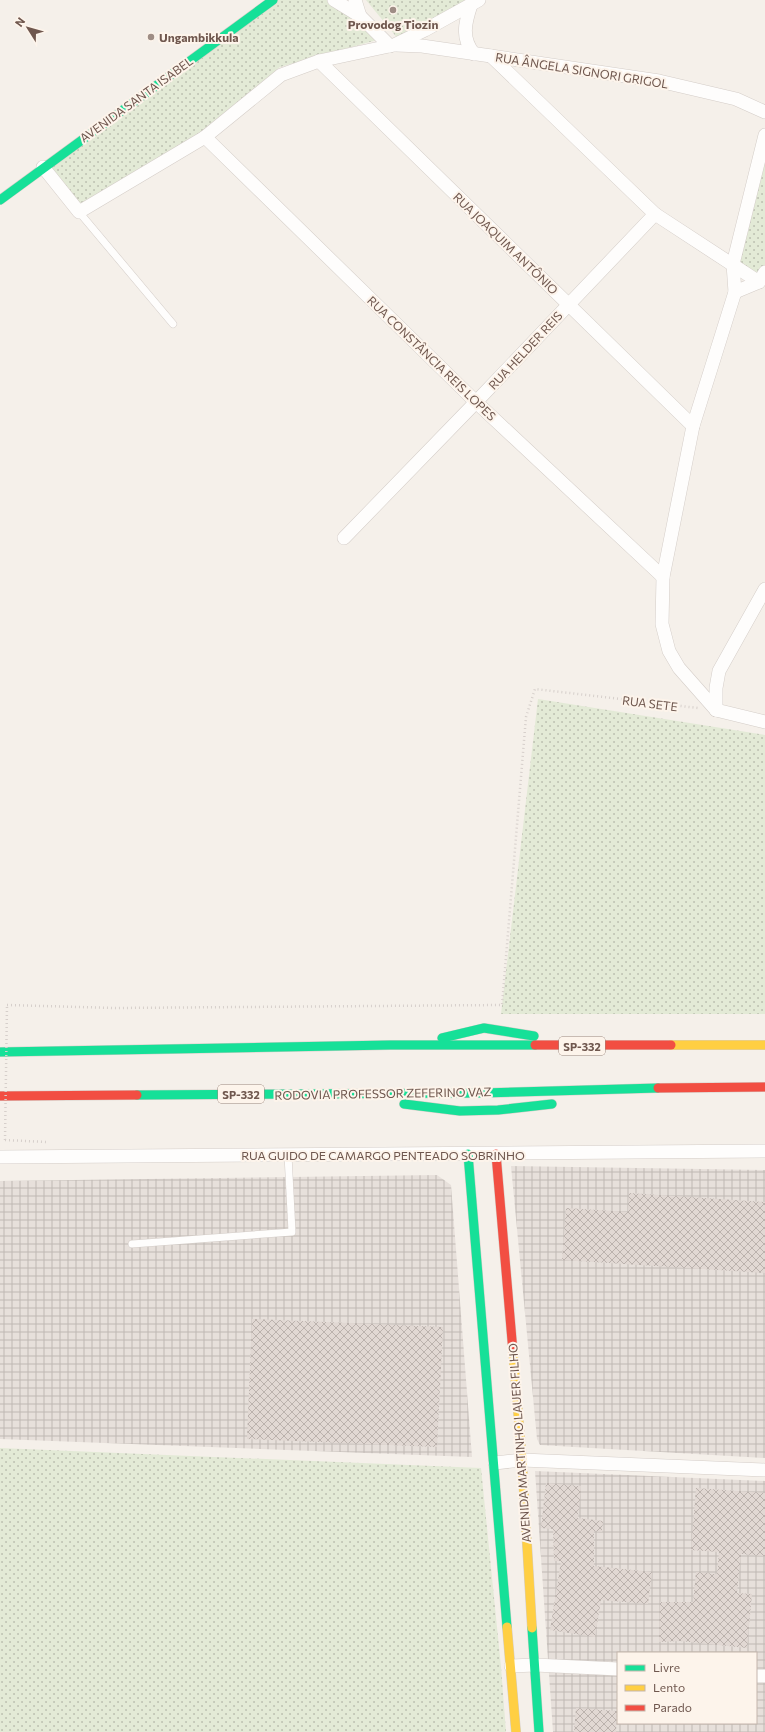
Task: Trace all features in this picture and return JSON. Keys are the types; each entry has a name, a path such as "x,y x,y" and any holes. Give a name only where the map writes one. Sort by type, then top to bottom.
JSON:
{"main road":[{"name":"AVENIDA SANTA ISABEL","path":"0,200 43,167 273,0"},
{"path":"400,1045 436,1040 484,1028 515,1032 555,1043 575,1046"},
{"path":"0,1042 24,1052"},
{"name":"SP-332","path":"0,1052 400,1045 765,1045"},
{"name":"RODOVIA PROFESSOR ZEFERINO VAZ","path":"0,1096 337,1094 765,1086"},
{"path":"604,1100 642,1088"},
{"path":"337,1094 460,1111 498,1110 565,1103"},
{"name":"AVENIDA MARTINHO LAUER FILHO","path":"468,1154 495,1462 516,1732"},
{"name":"AVENIDA MARTINHO LAUER FILHO","path":"496,1154 522,1460 539,1732"}],"street":[{"path":"334,0 360,16 392,45"},
{"path":"356,0 360,16"},
{"path":"43,167 79,212 205,137 282,75 318,61 392,45 475,3"},
{"path":"474,54 465,38 465,24 475,3"},
{"name":"RUA ÂNGELA SIGNORI GRIGOL","path":"392,45 422,46 659,81 736,99 765,112"},
{"path":"491,56 655,214 733,264 762,277"},
{"name":"RUA JOAQUIM ANTÔNIO","path":"318,61 693,426"},
{"path":"765,136 733,264 736,292 693,426 663,577 662,624 669,651 679,668 716,710 765,722"},
{"name":"RUA CONSTÂNCIA REIS LOPES","path":"205,137 476,402 663,577"},
{"name":"RUA HELDER REIS","path":"344,538 655,214"},
{"path":"736,292 762,277"},
{"path":"716,710 716,688 719,671 765,589"},
{"name":"RUA GUIDO DE CAMARGO PENTEADO SOBRINHO","path":"0,1157 765,1151"},
{"path":"495,1462 522,1460 765,1470"},
{"path":"511,1666 535,1665 617,1669"}],"lane":[{"path":"79,212 173,324"},
{"path":"132,1244 292,1232 288,1155"}],"path":[{"name":"RUA SETE","path":"5,1140 7,1005 115,1008 502,1005 526,718 535,689 716,710"}],"shaded area":[{"path":"511,1166 765,1170 765,1458 540,1445 537,1439"},
{"path":"437,1175 451,1185 472,1457 0,1439 0,1181"},
{"path":"535,1471 765,1481 765,1732 553,1732"}],"green space":[{"path":"271,0 329,0 377,40 280,67 201,133 78,205 48,169"},
{"path":"366,0 476,0 399,40"},
{"path":"765,152 765,270 761,277 737,261"},
{"path":"538,699 765,735 765,1014 501,1014"},
{"path":"0,1448 481,1468 506,1732 0,1732"}],"building":[{"path":"629,1193 765,1202 765,1273 562,1260 566,1208 628,1212"},
{"path":"252,1319 443,1327 437,1447 247,1439"},
{"path":"546,1483 581,1486 578,1518 603,1521 602,1532 594,1531 594,1566 652,1572 648,1604 601,1600 595,1637 550,1630 561,1561 554,1561 553,1529 541,1528"},
{"path":"696,1488 765,1493 765,1556 741,1554 737,1593 752,1594 747,1648 680,1641 659,1642 660,1602 693,1602 696,1572 717,1574 719,1552 691,1550"},
{"path":"576,1708 617,1711 616,1732 574,1732"}],"traffic: fast":[{"path":"0,200 273,0"},
{"path":"442,1038 484,1028 534,1036"},
{"path":"0,1052 390,1045 535,1045"},
{"path":"137,1095 482,1093 658,1088"},
{"path":"404,1104 460,1111 498,1110 552,1104"},
{"path":"468,1154 507,1627"},
{"path":"532,1628 539,1732"}],"traffic: slow":[{"path":"671,1045 765,1045"},
{"path":"513,1352 522,1460 532,1628"},
{"path":"507,1627 516,1732"}],"traffic: jam":[{"path":"535,1045 671,1045"},
{"path":"658,1088 765,1087"},
{"path":"0,1096 137,1095"},
{"path":"496,1154 513,1352"}],"place":[{"name":"Provodog Tiozin","path":"393,10"},
{"name":"Ungambikkula","path":"151,37"}]}
